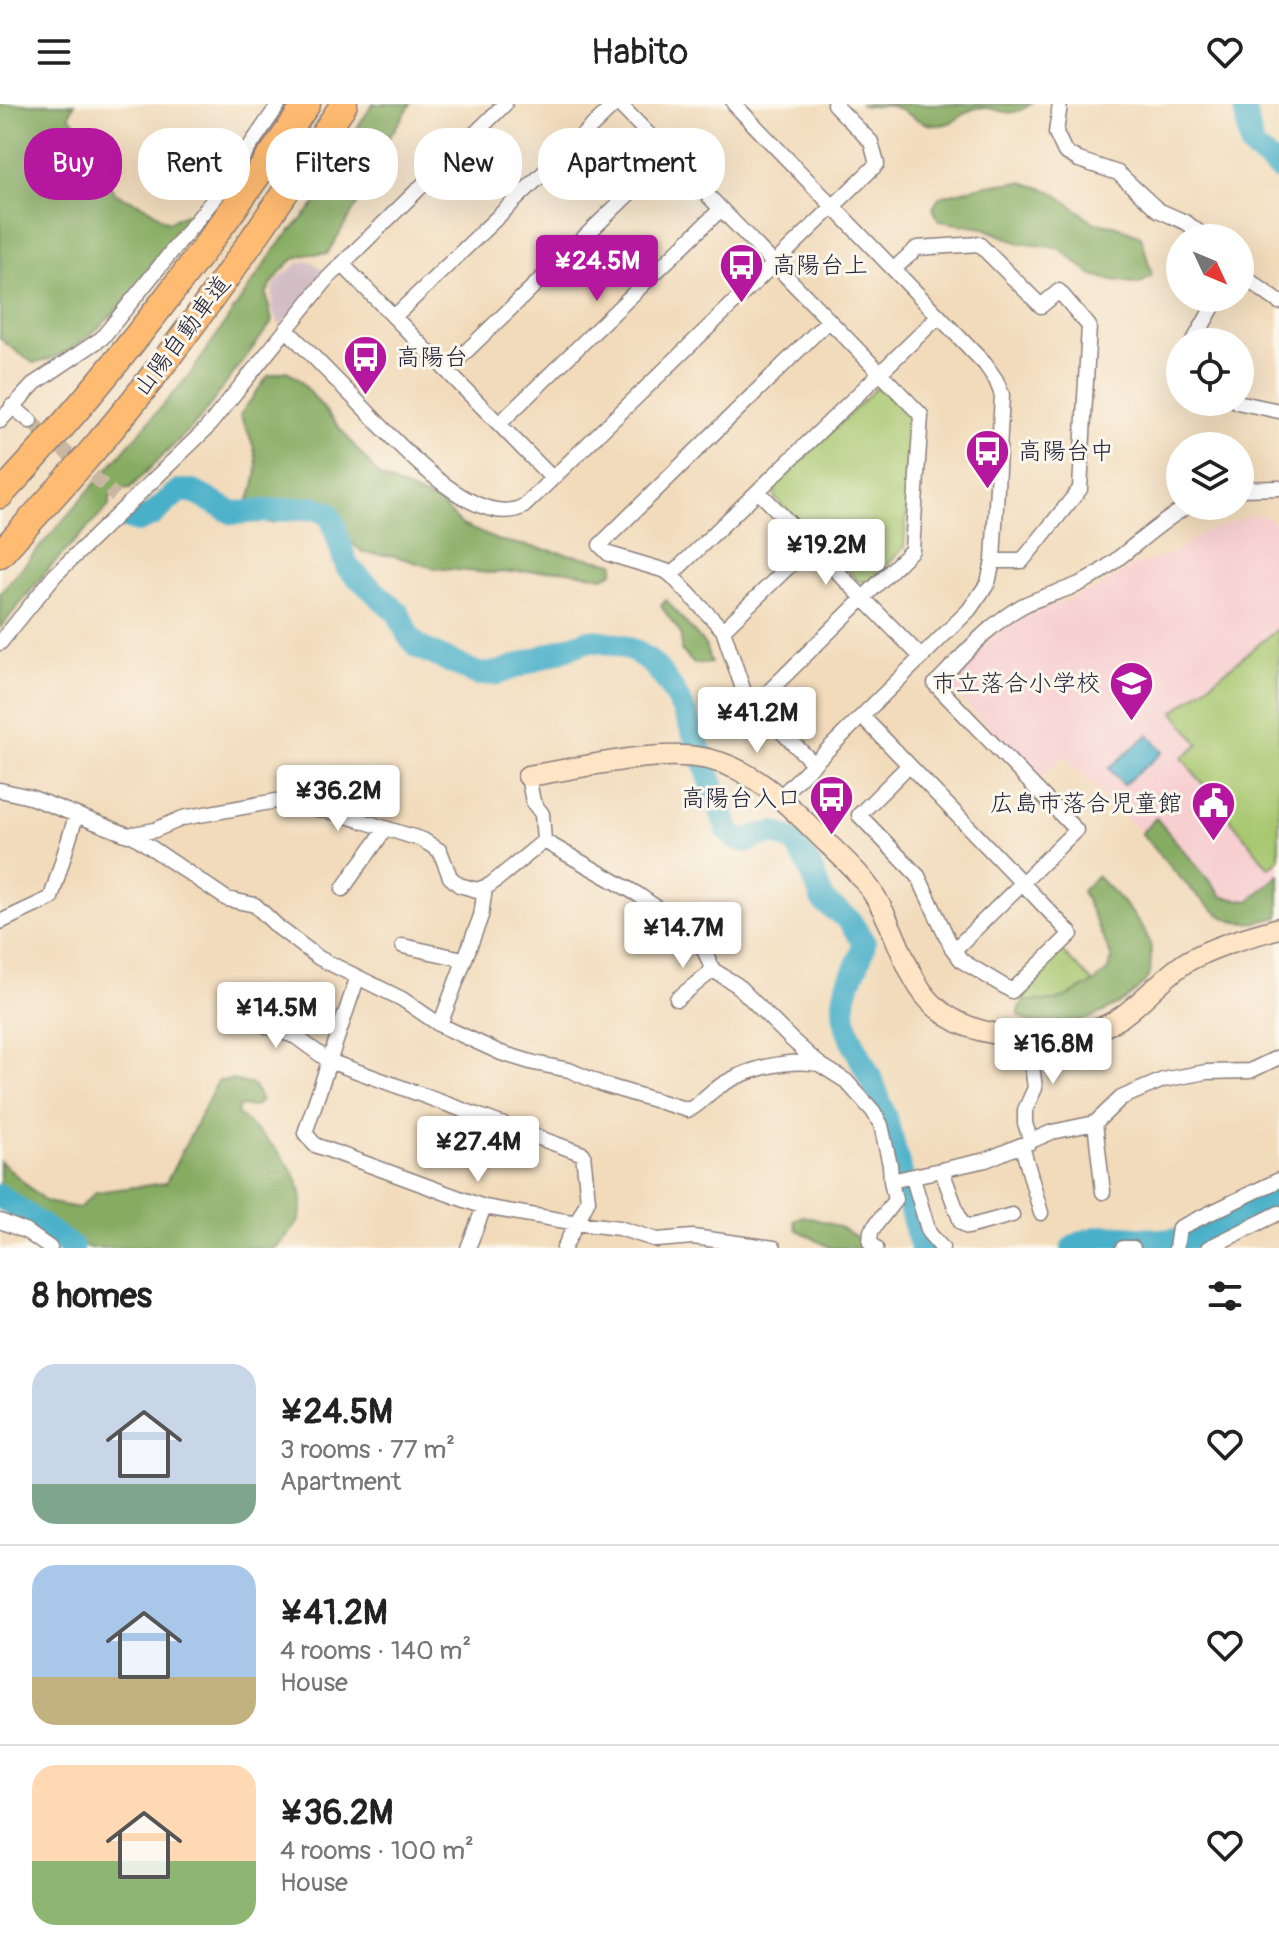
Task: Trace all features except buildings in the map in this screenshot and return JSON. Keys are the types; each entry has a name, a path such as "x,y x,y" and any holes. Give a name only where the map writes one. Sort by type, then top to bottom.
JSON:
{"highway":[{"name":"山陽自動車道","path":"0,495 115,366 205,248 307,104"},
{"name":"山陽自動車道","path":"0,554 143,390 224,280 344,104"}],"street":[{"path":"0,421 35,383 102,338 213,200 279,104"},
{"path":"0,643 55,575 122,501 206,429 342,264 505,104"},
{"path":"395,316 617,104 641,128"},
{"path":"734,104 985,364 1002,395 993,561 988,583 980,598 780,797"},
{"path":"286,329 425,470 452,490 496,511 512,512 524,506 877,164 871,142 834,104"},
{"path":"1060,104 1056,133 1065,152 1118,173 1158,210 1188,224"},
{"path":"447,370 623,200"},
{"path":"712,200 921,415 912,550 755,705"},
{"path":"499,424 721,209"},
{"path":"894,269 917,248 979,244 1041,306 1059,291 1089,326 1080,489 1022,561 993,561"},
{"path":"342,264 552,478"},
{"path":"1254,284 1279,302"},
{"path":"671,575 939,316"},
{"path":"814,764 745,695 723,630 671,575 609,554 600,545 829,320"},
{"path":"12,406 30,421"},
{"path":"1254,406 1279,411"},
{"path":"1254,489 1279,488"},
{"path":"758,491 921,657"},
{"path":"954,950 1076,830 935,684 999,622 1023,606 1070,590 1100,573 1166,519"},
{"path":"723,630 811,545"},
{"path":"862,716 1023,883 1071,934 1012,991 962,961 918,876 859,815 909,765"},
{"path":"544,841 542,814 533,802 528,776 665,755 700,758 730,766 780,797 869,886 920,990 954,1021 977,1030 1028,1035 1088,1032 1109,1024 1130,1010 1185,963 1230,943 1279,928"},
{"path":"0,790 30,797 134,836 227,899 255,905 279,928 319,958 402,999 440,1025 501,1053 569,1070 604,1085 688,1110 699,1106 713,1091 737,1078 770,1066 805,1061 819,1064"},
{"path":"134,836 183,818 276,801 337,813 423,840 440,851 450,877 459,885 477,890 485,888 544,841"},
{"path":"0,922 51,898 76,816"},
{"path":"343,889 385,828"},
{"path":"544,841 637,894 698,936 713,970 737,985 819,1064 846,1081 873,1111 890,1165 902,1179 929,1233 942,1248"},
{"path":"440,1025 481,916 485,888"},
{"path":"403,946 463,959"},
{"path":"677,999 713,970"},
{"path":"357,979 305,1133 315,1145 484,1207 619,1228 656,1244 693,1237 774,1248"},
{"path":"237,1015 296,1037 329,1061 583,1154 588,1200 564,1248"},
{"path":"1028,1035 1035,1088 1025,1110 1025,1123 1041,1213"},
{"path":"902,1179 986,1160 1052,1132 1095,1123 1121,1098 1163,1080 1206,1072 1250,1071 1279,1057"},
{"path":"1095,1123 1103,1192"},
{"path":"942,1171 961,1222 968,1227 1012,1215"},
{"path":"876,1248 870,1243 871,1231 895,1200 902,1179"},
{"path":"1176,1243 1179,1228 1279,1180"},
{"path":"468,1248 484,1207"},
{"path":"1208,1248 1279,1213"},
{"path":"0,1221 27,1232 50,1248"},
{"path":"1123,1248 1133,1248"}],"shaded area":[{"path":"312,261 326,274 280,325 272,309 273,288 299,262"},
{"name":"市立落合小学校","path":"1254,514 1271,519 1279,529 1279,875 1249,901 1223,897 1156,819 1141,833 1064,756 1039,779 950,688 951,678 999,631 1017,618 1101,587 1132,566 1183,547 1199,534 1238,520 1254,520"}],"green space":[{"path":"0,104 74,104 69,116 81,128 24,128 24,200 122,200 122,196 145,206 168,222 185,214 192,215 122,304 79,343 56,356 33,363 0,339"},
{"path":"373,104 411,104 395,128 357,128"},
{"path":"860,104 1031,104 1008,113 985,107 973,109 953,122 931,125 890,106"},
{"path":"1022,182 1053,192 1095,223 1114,225 1141,236 1152,275 1140,284 1106,279 1091,274 1059,248 1019,243 984,228 939,221 933,208 939,197 986,185"},
{"path":"360,200 327,254 305,255 284,268 266,293 272,322 198,421 130,488 118,489 110,497 109,506 51,566 0,628 0,593 191,373 278,245 318,201"},
{"path":"287,371 300,380 380,477 441,504 462,525 497,540 614,563 613,572 603,577 561,570 489,573 433,568 395,556 364,553 341,534 333,510 318,503 273,523 249,520 242,512 254,486 257,463 252,440 240,415 268,376"},
{"path":"876,388 898,400 913,421 904,547 870,582 858,581 775,498 775,487"},
{"path":"666,600 705,645 711,663 694,664 681,650 681,634 661,606"},
{"path":"1279,628 1279,860 1269,868 1182,758 1199,744 1174,712"},
{"path":"1156,818 1223,897 1249,901 1279,875 1279,917 1242,923 1219,914 1183,881 1141,833"},
{"path":"1097,876 1130,910 1144,930 1151,950 1149,975 1130,996 1101,1013 1069,1024 1041,1027 1019,1015 1019,1007 1025,1001 1057,1001 1094,983 1108,970 1112,958 1082,891"},
{"path":"1061,951 1094,983 1057,1001 1025,1001 1017,994"},
{"path":"233,1080 253,1085 261,1100 255,1107 239,1106 237,1114 261,1134 284,1160 300,1189 302,1204 299,1220 275,1248 89,1248 0,1201 0,1161 46,1202 79,1208 96,1192 166,1183 218,1081"},
{"path":"803,1216 847,1231 867,1248 831,1248 796,1229 794,1220"}],"water":[{"path":"1149,734 1163,752 1123,785 1109,768"}],"waterway":[{"path":"1244,104 1252,147 1279,169"},
{"path":"128,518 138,521 152,515 179,491 192,491 233,513 316,508 328,513 333,522 347,567 398,613 408,635 418,647 478,674 498,673 587,641 620,646 650,662 664,677 687,717 728,830 736,839 747,841 775,833 795,842 810,867 823,901 849,920 864,943 846,990 845,1017 850,1036 880,1102 922,1248"},
{"path":"0,1196 72,1248"},
{"path":"1073,1248 1101,1237 1188,1238 1279,1198"}],"tunnel":[{"path":"30,421 116,496"}],"place":[{"name":"高陽台上","path":"741,304"},
{"name":"高陽台","path":"365,396"},
{"name":"高陽台中","path":"987,490"},
{"name":"市立落合小学校","path":"1131,722"},
{"name":"高陽台入口","path":"832,837"},
{"name":"広島市落合児童館","path":"1213,842"}]}
